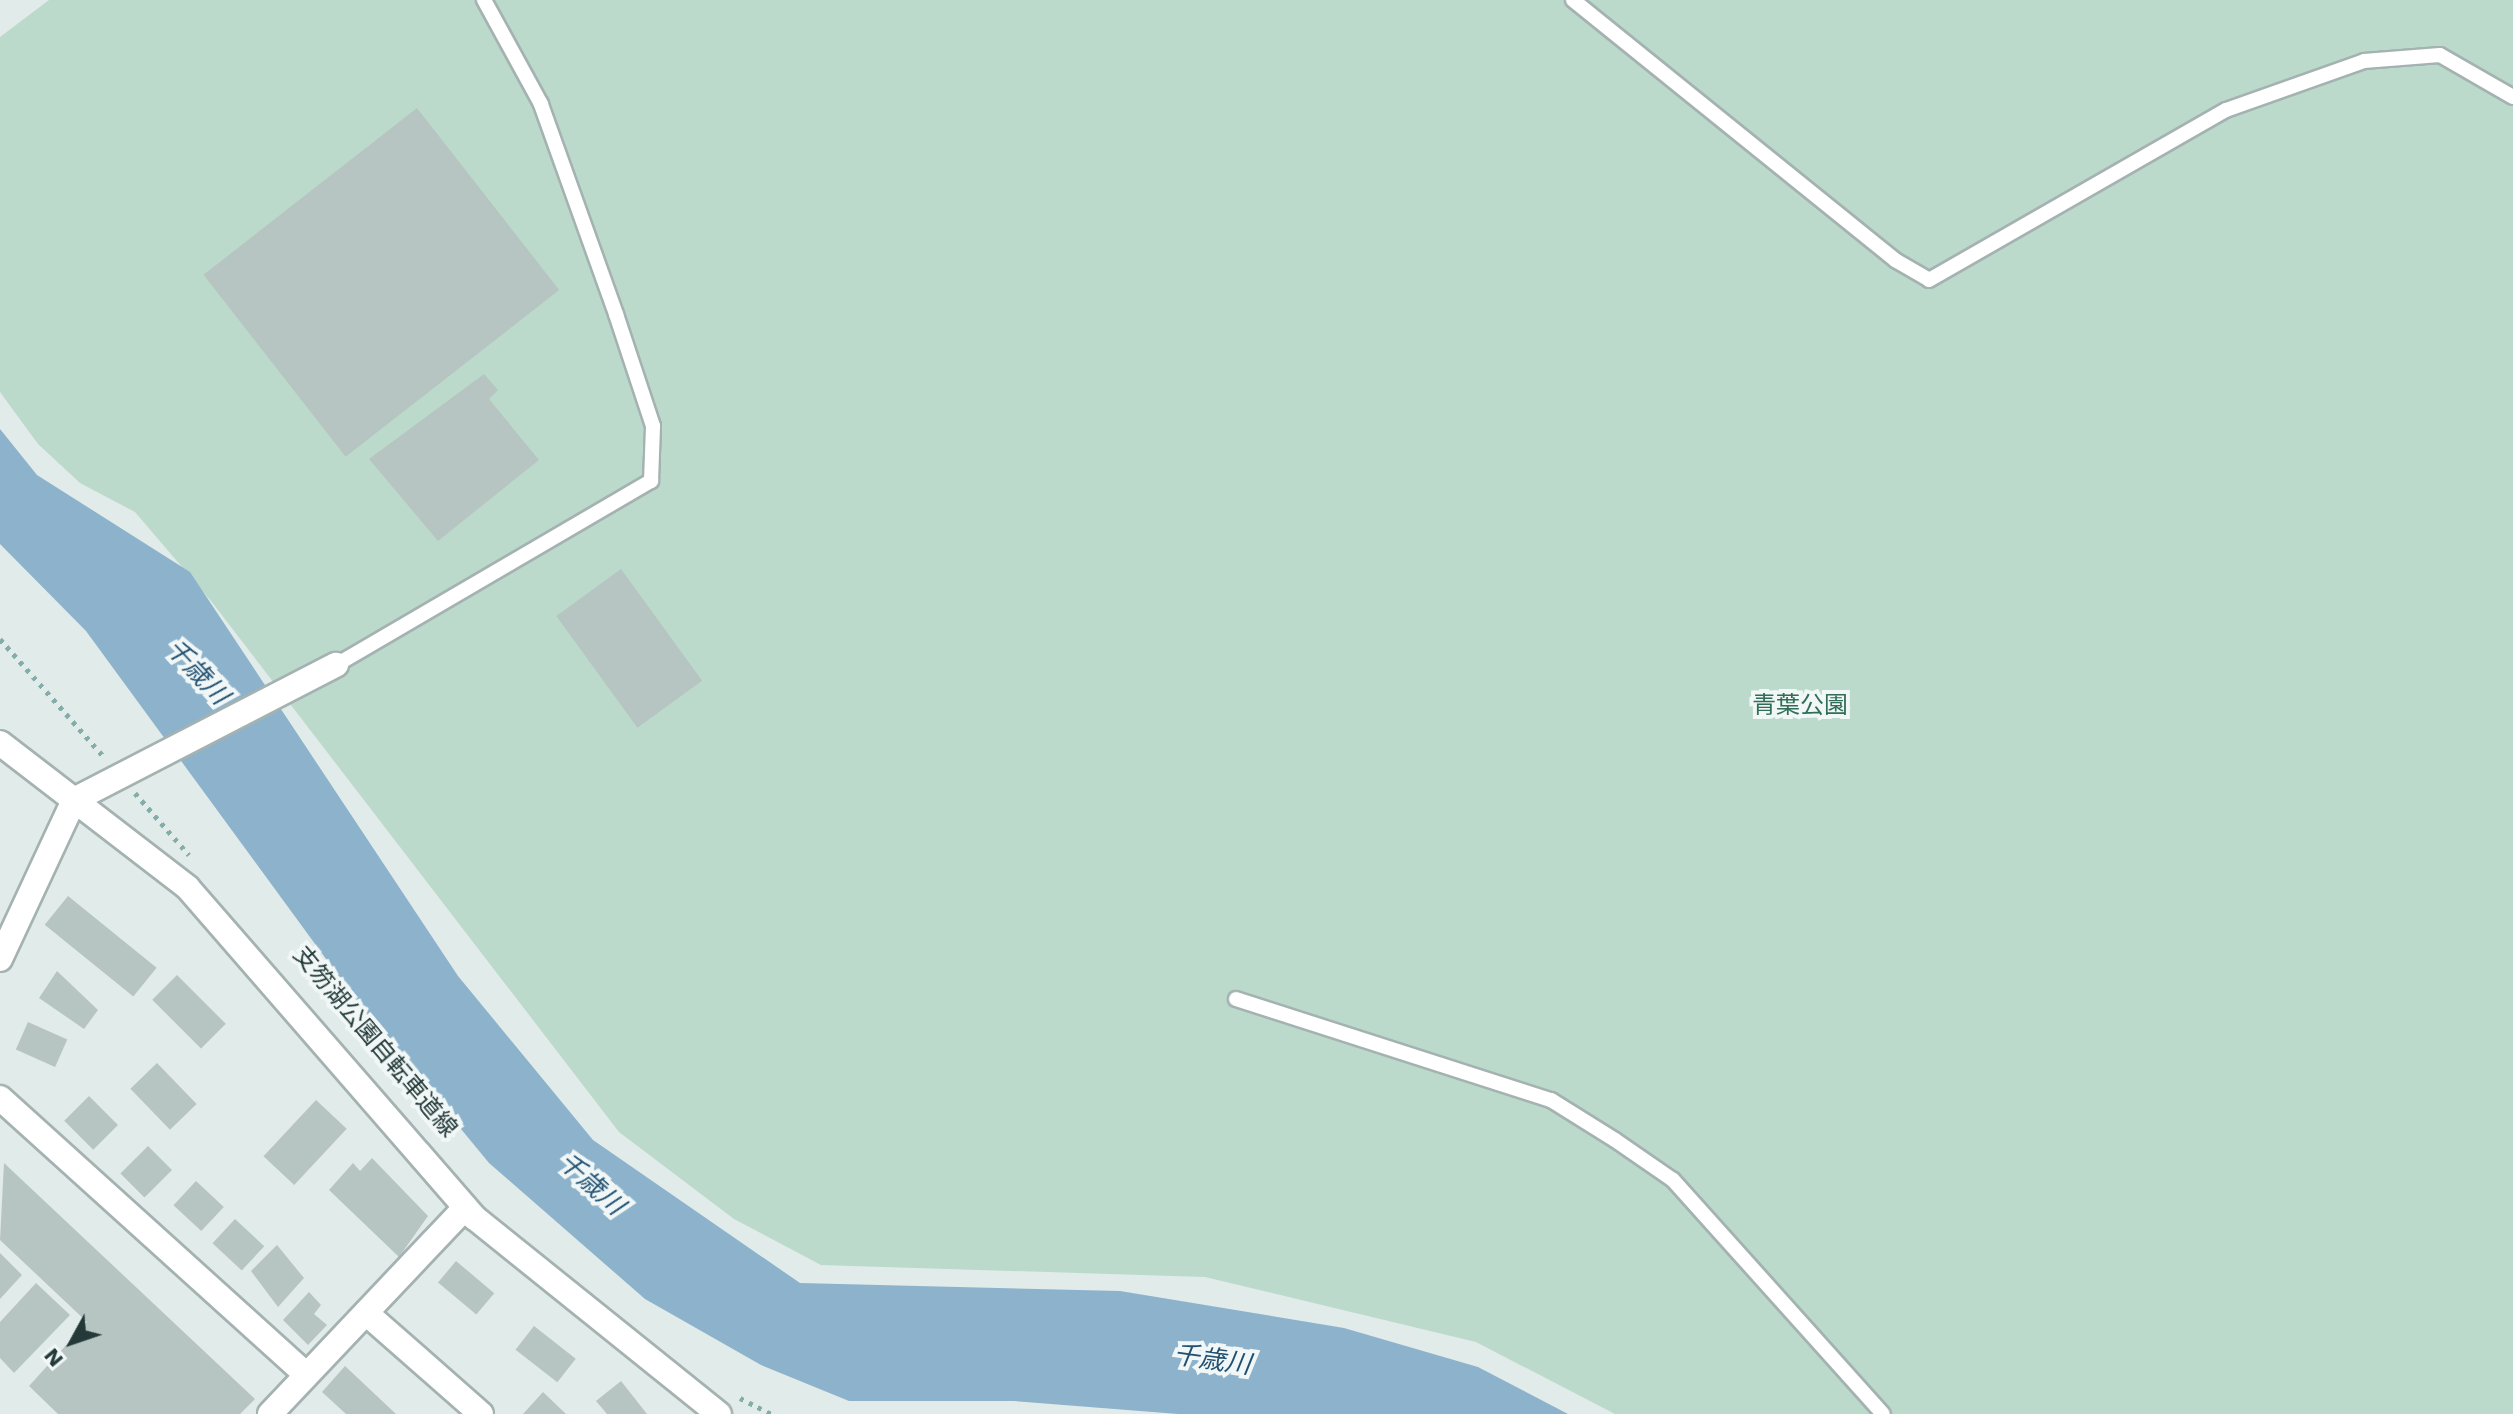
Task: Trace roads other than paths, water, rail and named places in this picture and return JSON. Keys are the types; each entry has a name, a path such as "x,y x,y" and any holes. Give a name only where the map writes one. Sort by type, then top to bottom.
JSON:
{"street":[{"path":"0,959 74,800 131,774 336,665"},
{"path":"0,743 188,888 465,1208 725,1404"},
{"path":"0,1098 307,1375"},
{"path":"270,1414 465,1208"},
{"path":"366,1313 481,1414"}],"lane":[{"path":"336,665 651,481 653,426 616,314 541,104 484,0"},
{"path":"1573,0 1895,260 1929,280 2226,110 2364,61 2440,55 2513,97"},
{"path":"1236,999 1551,1100 1615,1140 1673,1180 1883,1414"}],"water":[{"name":"千歳川","path":"0,429 37,475 190,572 458,976 593,1140 800,1283 1120,1291 1344,1328 1478,1367 1568,1414 1178,1414 1014,1401 849,1401 761,1365 645,1299 489,1163 367,1015 86,631 0,544"}],"park label":[{"name":"青葉公園","path":"1800,706"}]}
